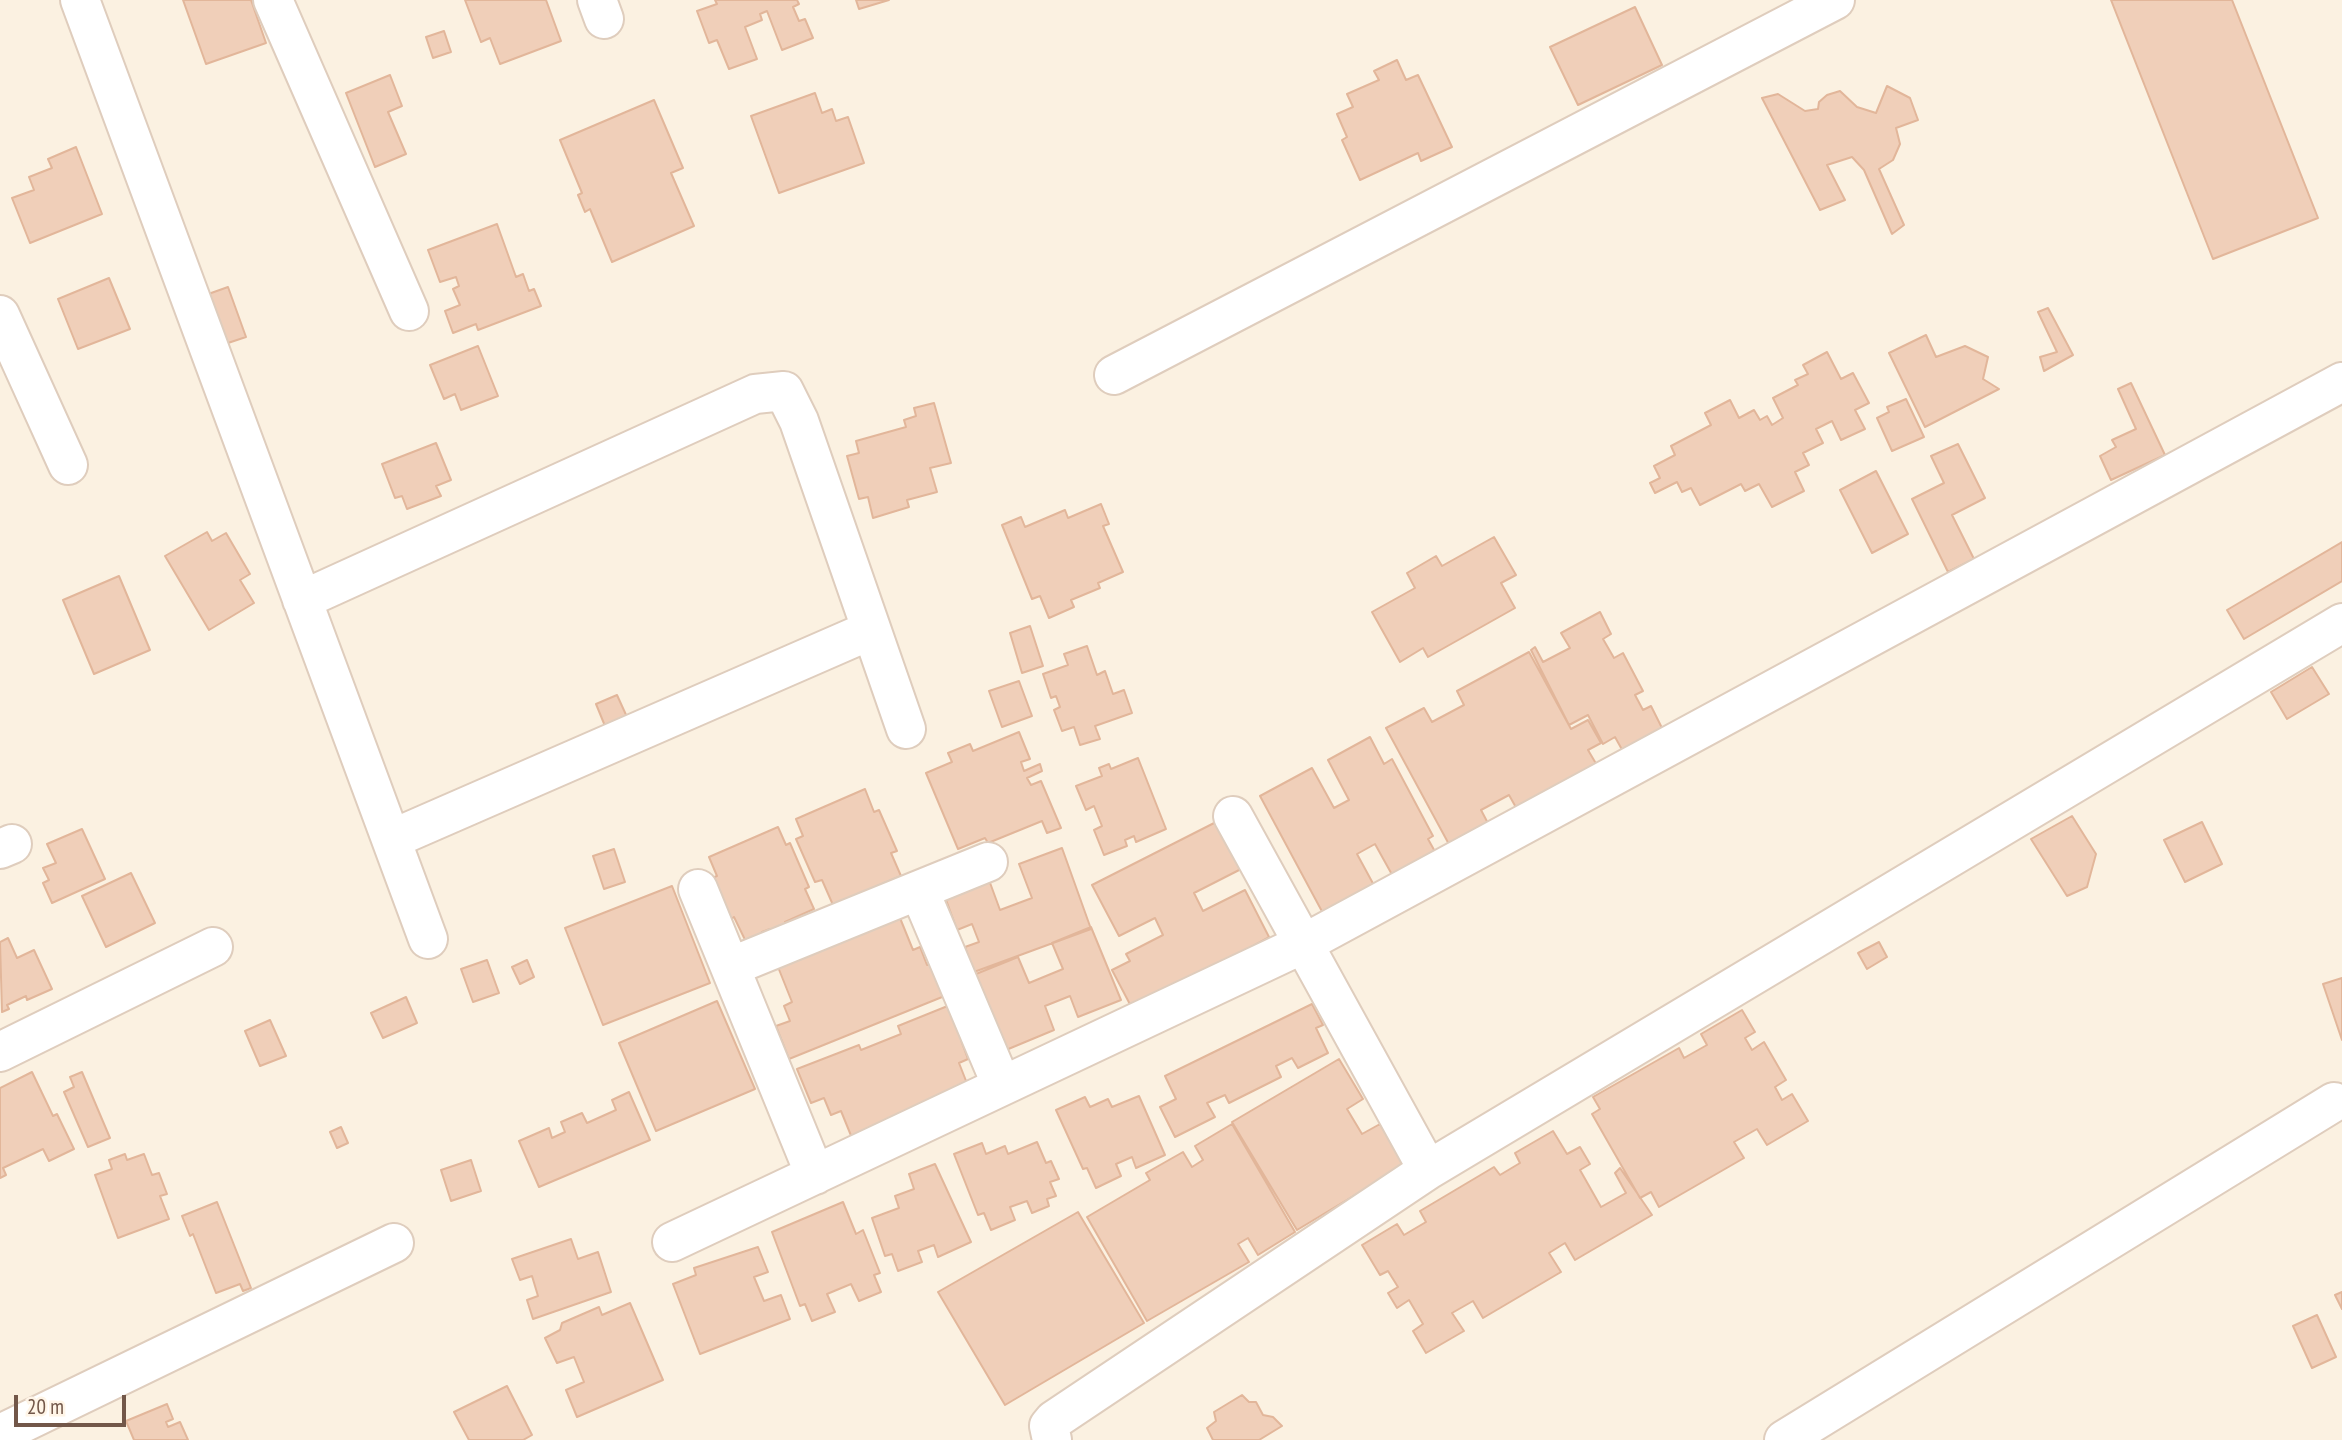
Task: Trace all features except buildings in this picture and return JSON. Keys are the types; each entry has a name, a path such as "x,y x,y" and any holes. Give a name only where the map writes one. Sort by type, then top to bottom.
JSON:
{"street":[{"path":"80,0 428,939"},
{"path":"273,0 409,311"},
{"path":"1114,374 1836,0"},
{"path":"0,315 68,465"},
{"path":"672,1242 1303,944 2342,382"},
{"path":"302,600 755,394 784,391 799,421 906,729"},
{"path":"1052,1440 1049,1426 1054,1420 1428,1170 2342,623"},
{"path":"392,839 871,629"},
{"path":"1233,816 1428,1170"},
{"path":"730,967 988,862"},
{"path":"698,889 815,1175"},
{"path":"919,890 1002,1086"},
{"path":"0,1052 213,947"},
{"path":"1784,1440 2334,1102"},
{"path":"0,1434 394,1242"}]}
